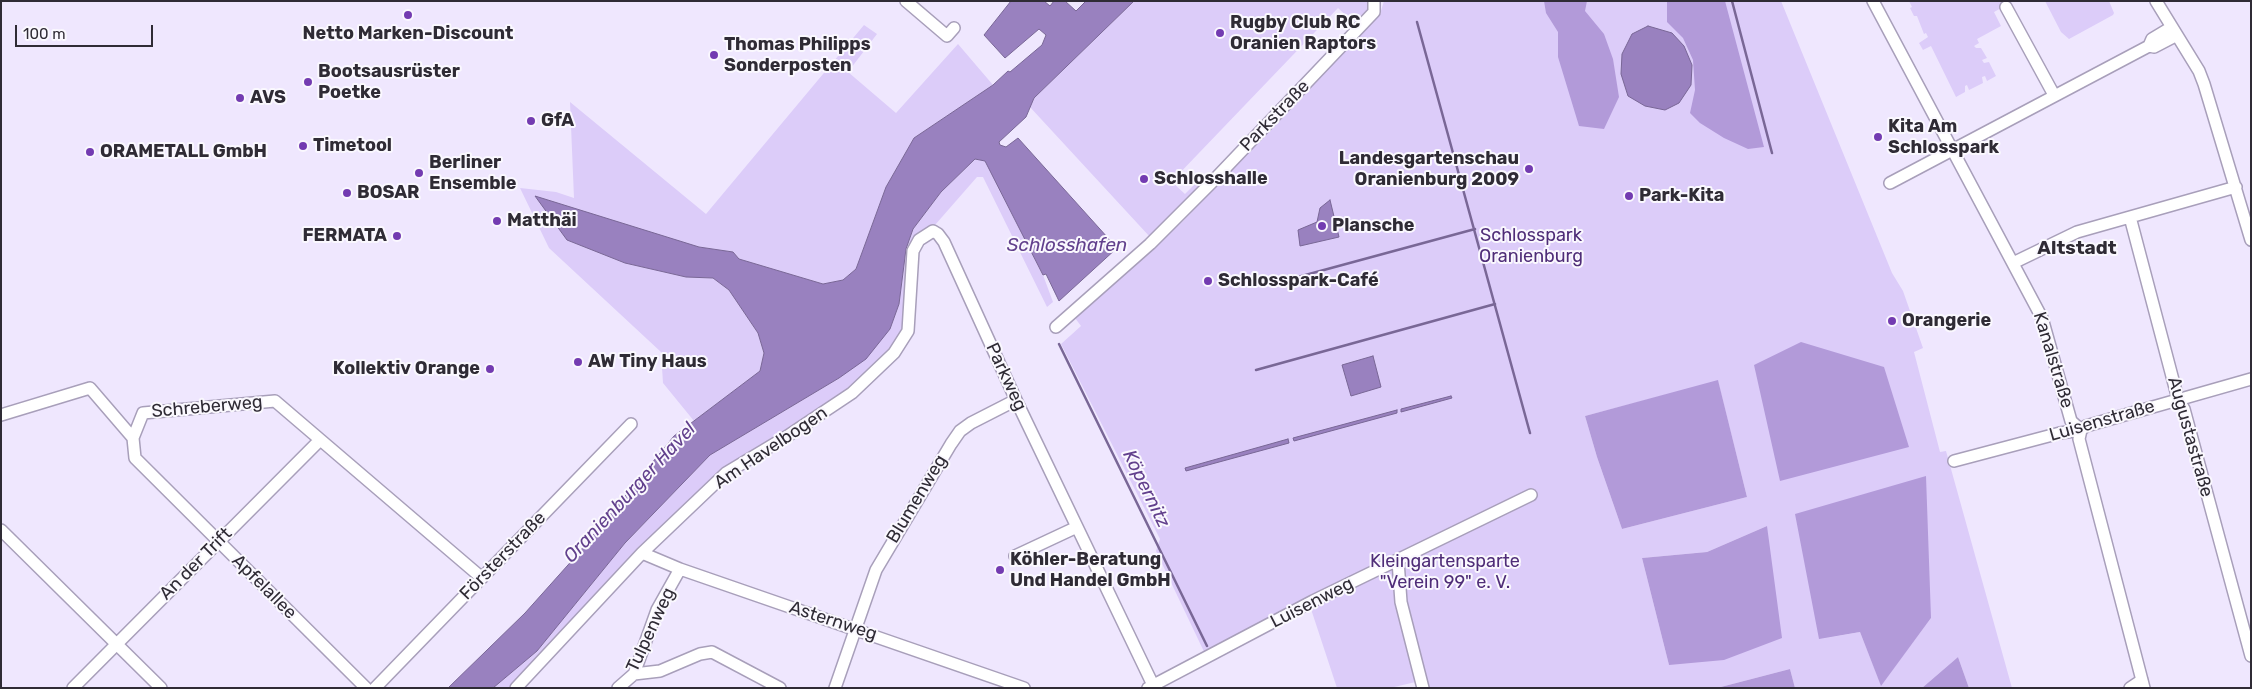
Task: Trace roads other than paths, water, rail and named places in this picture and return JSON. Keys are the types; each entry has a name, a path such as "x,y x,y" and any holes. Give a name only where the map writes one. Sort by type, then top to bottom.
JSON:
{"street":[{"path":"906,1 947,36 954,28"},
{"name":"Parkstraße","path":"1056,327 1150,244 1212,182 1370,17 1374,12 1374,1"},
{"name":"Kanalstraße","path":"1873,1 2042,318 2071,421 2080,430 2079,439 2143,684"},
{"path":"2156,1 2204,84 2251,240"},
{"path":"2006,7 2054,95"},
{"path":"1890,183 2150,46 2152,40 2175,31"},
{"path":"2013,263 2077,232 2236,187"},
{"name":"Augustastraße","path":"2130,217 2178,399 2184,409 2251,656"},
{"name":"Parkweg","path":"933,230 944,242 1016,400 1151,686"},
{"name":"Am Havelbogen","path":"516,688 642,552 726,473 786,437 852,393 894,353 908,331 913,251 919,240 933,230"},
{"name":"Luisenstraße","path":"1954,461 2060,433 2080,430 2086,426 2251,379"},
{"name":"Schreberweg","path":"1,415 90,388 133,438 143,413 275,401 482,578"},
{"name":"Blumenweg","path":"835,688 876,570 951,444 960,431 971,423 1016,400"},
{"name":"Försterstraße","path":"375,688 631,424"},
{"name":"Apfelallee","path":"133,438 135,458 217,542 366,688"},
{"name":"An der Trift","path":"73,688 320,440"},
{"name":"Luisenweg","path":"1151,686 1312,601 1531,495"},
{"path":"1015,556 1077,526"},
{"path":"1,530 160,688"},
{"name":"Asternweg","path":"642,552 680,569 1024,688"},
{"path":"1398,561 1401,602 1423,688"},
{"name":"Tulpenweg","path":"618,688 634,674 657,610 680,569"},
{"path":"634,674 660,671 700,654 712,652 780,688"},
{"path":"2130,688 2143,684"}],"water":[{"path":"1011,1 1044,1 1050,6 1054,1 1065,1 1076,11 1086,1 1134,1 1034,98 1026,117 999,142 1000,145 1006,147 1018,138 1117,248 1059,301 1046,274 1043,275 985,161 975,159 941,192 913,229 906,249 899,304 890,329 866,359 839,378 710,455 625,543 537,651 493,688 448,688 525,613 576,556 674,436 760,371 764,353 758,333 729,290 713,278 686,277 625,263 567,240 535,196 699,247 733,252 739,259 823,284 843,280 856,269 886,187 914,138 993,85 1042,45 1046,35 1039,29 1005,58 984,35"},
{"path":"1648,26 1672,33 1684,46 1692,65 1691,85 1679,103 1665,110 1645,106 1628,96 1621,74 1622,54 1632,34"},
{"name":"Plansche","path":"1330,200 1339,237 1300,246 1298,230 1317,222 1320,208"},
{"path":"1373,356 1381,387 1351,396 1342,365"},
{"path":"1451,396 1452,398 1401,412 1401,409"},
{"path":"1397,410 1397,413 1294,441 1293,438"},
{"path":"1288,439 1289,443 1186,471 1185,468"}],"waterway":[{"path":"1732,1 1772,153"},
{"path":"1417,22 1530,433"},
{"path":"1298,277 1475,229"},
{"path":"1256,370 1495,304"},
{"name":"Köpernitz","path":"1059,344 1207,646"}],"place":[{"name":"Netto Marken-Discount","path":"408,15"},
{"name":"Rugby Club RC Oranien Raptors","path":"1220,33"},
{"name":"Thomas Philipps Sonderposten","path":"714,55"},
{"name":"Bootsausrüster Poetke","path":"308,82"},
{"name":"AVS","path":"240,98"},
{"name":"GfA","path":"531,121"},
{"name":"Kita Am Schlosspark","path":"1878,137"},
{"name":"Timetool","path":"303,146"},
{"name":"ORAMETALL GmbH","path":"90,152"},
{"name":"Landesgartenschau Oranienburg 2009","path":"1529,169"},
{"name":"Berliner Ensemble","path":"419,173"},
{"name":"Schlosshalle","path":"1144,179"},
{"name":"BOSAR","path":"347,193"},
{"name":"Park-Kita","path":"1629,196"},
{"name":"Matthäi","path":"497,221"},
{"name":"Plansche","path":"1322,226"},
{"name":"FERMATA","path":"397,236"},
{"name":"Schlosspark-Café","path":"1208,281"},
{"name":"Orangerie","path":"1892,321"},
{"name":"AW Tiny Haus","path":"578,362"},
{"name":"Kollektiv Orange","path":"490,369"},
{"name":"Köhler-Beratung Und Handel GmbH","path":"1000,570"}],"district":[{"name":"Altstadt","path":"2077,249"}],"park label":[{"name":"Schlosspark Oranienburg","path":"1531,246"},
{"name":"Kleingartensparte \"Verein 99\" e. V.","path":"1445,572"}],"water label":[{"name":"Schlosshafen","path":"1067,246"},
{"name":"Oranienburger Havel","path":"630,493"}]}
